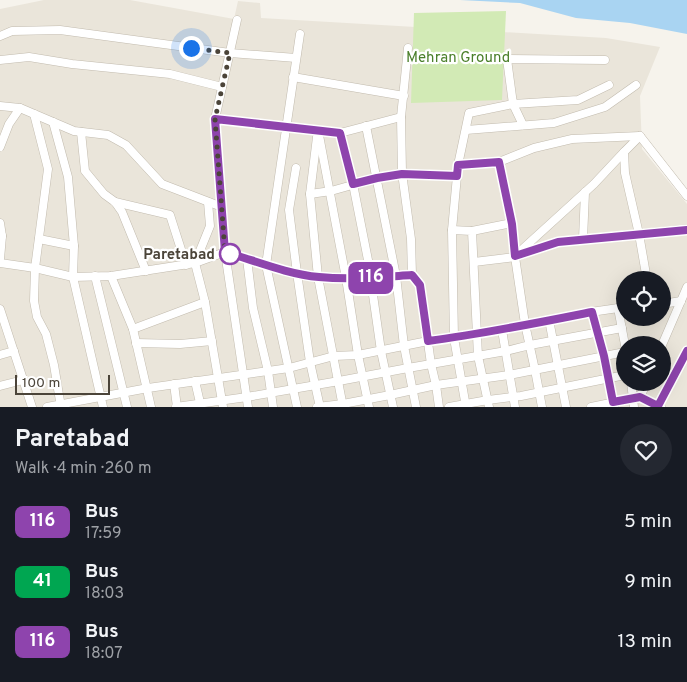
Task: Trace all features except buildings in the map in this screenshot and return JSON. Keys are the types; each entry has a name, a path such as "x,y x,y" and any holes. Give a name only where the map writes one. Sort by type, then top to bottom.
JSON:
{"street":[{"path":"237,20 215,119 225,252 248,407"},
{"path":"0,36 12,30 60,30 230,53 296,58"},
{"path":"297,407 266,265 300,34"},
{"path":"408,48 401,117 402,174 411,239 412,275 420,285 430,364 440,407"},
{"path":"0,60 29,57 72,64 170,74 222,86"},
{"path":"523,125 513,104 507,59 605,60"},
{"path":"293,78 404,96"},
{"path":"465,405 454,338 452,230 458,165 469,113 513,104 578,100 609,85"},
{"path":"466,130 554,123 605,107 636,85"},
{"path":"0,106 20,108 80,132 108,136 126,145 162,184 222,207"},
{"path":"0,147 9,124 20,108"},
{"path":"34,114 48,169 39,239 34,301 37,317 46,334 54,365 61,406"},
{"path":"215,119 340,133 401,117"},
{"path":"53,122 68,178 74,246 74,277 103,407"},
{"path":"366,126 396,276 404,346 416,407"},
{"path":"318,130 368,403"},
{"path":"318,130 310,194 318,277 343,405"},
{"path":"80,132 85,171 104,194 115,202 122,212 146,271"},
{"path":"340,133 353,184 368,260 381,350 393,407"},
{"path":"458,165 499,162 534,148 572,139 640,136"},
{"path":"515,256 586,192 640,136"},
{"path":"640,136 687,196"},
{"path":"624,152 625,173 645,271"},
{"path":"499,162 512,224 525,324 536,370 542,407"},
{"path":"296,168 290,210 310,362 316,384 319,407 368,403 390,395 436,385 510,375 616,354"},
{"path":"310,194 402,174 457,176"},
{"path":"583,239 586,192"},
{"path":"115,202 170,215 186,265"},
{"path":"208,202 210,226 195,263 205,302 222,404"},
{"path":"0,223 0,259"},
{"path":"452,230 472,231 512,224"},
{"path":"474,262 515,256 558,242 687,230"},
{"path":"472,231 478,356 488,404"},
{"path":"39,239 74,246"},
{"path":"0,263 36,268 74,277 111,276 186,265 225,252 279,269 318,277 370,278 412,275"},
{"path":"247,259 253,308 268,371 272,407"},
{"path":"95,276 127,407"},
{"path":"111,276 132,329 152,407"},
{"path":"666,336 687,286"},
{"path":"671,303 681,301"},
{"path":"132,329 205,302"},
{"path":"47,407 61,406 148,388 289,368 334,356 358,355 616,308"},
{"path":"0,309 2,325 14,352 32,407"},
{"path":"592,312 604,356 613,405"},
{"path":"549,320 566,407"},
{"path":"174,384 176,407 222,404 247,396 458,360 598,332 622,328 623,336"},
{"path":"502,330 515,407"},
{"path":"136,343 180,344 212,342"},
{"path":"635,391 637,397 658,407 687,351"},
{"path":"0,355 14,352"},
{"path":"449,407 488,404 512,397 616,377"},
{"path":"0,386 23,380"},
{"path":"196,381 201,405"},
{"path":"634,407 641,391"},
{"path":"591,407 613,405 637,397"}],"shaded area":[{"path":"44,0 130,0 234,19 238,1 260,3 261,18 606,38 660,47 640,96 642,149 687,204 687,407 0,407 0,9"}],"green space":[{"name":"Mehran Ground","path":"506,11 502,100 411,103 414,13"}],"water":[{"path":"460,0 687,0 687,34 630,23 576,18 520,3"}],"bus line":[{"name":"116","path":"687,230 558,242 515,256 512,224 499,162 458,165 457,176 402,174 353,184 340,133 215,119 225,252 279,269 318,277 370,278 412,275 420,285 428,341 502,330 592,312 604,356 613,402 640,397 658,406 687,351"}],"place":[{"name":"Paretabad","path":"230,254"}],"route":[{"path":"191,48 230,53 215,119 225,252 230,254"}]}
